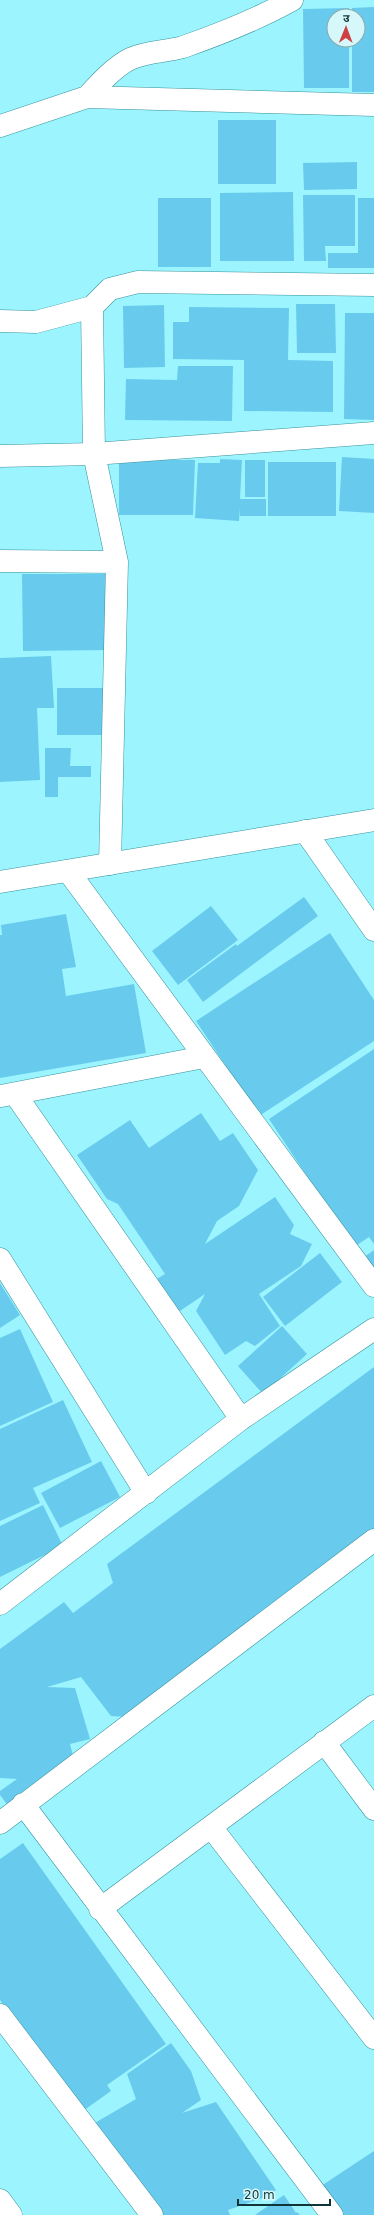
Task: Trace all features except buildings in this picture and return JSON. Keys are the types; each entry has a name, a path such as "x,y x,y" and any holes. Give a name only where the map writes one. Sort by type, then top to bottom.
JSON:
{"street":[{"path":"87,97 102,81 129,60 151,52 181,47 264,16 292,0"},
{"path":"0,126 87,97 374,104"},
{"path":"0,321 36,322 92,307 110,289 138,282 374,285"},
{"path":"92,307 94,454 117,562 110,864"},
{"path":"0,456 94,454 374,434"},
{"path":"0,561 117,562"},
{"path":"0,882 374,820"},
{"path":"305,831 374,930"},
{"path":"68,871 374,1286"},
{"path":"204,1057 7,1095 241,1419"},
{"path":"0,1259 146,1493"},
{"path":"1,1602 146,1493 241,1419 374,1329"},
{"path":"0,1823 23,1804 374,1540"},
{"path":"100,1909 374,1706"},
{"path":"324,1742 374,1809"},
{"path":"23,1804 100,1909 332,2215"},
{"path":"211,1827 374,2038"},
{"path":"0,2016 152,2215"},
{"path":"0,2200 11,2215"}]}
